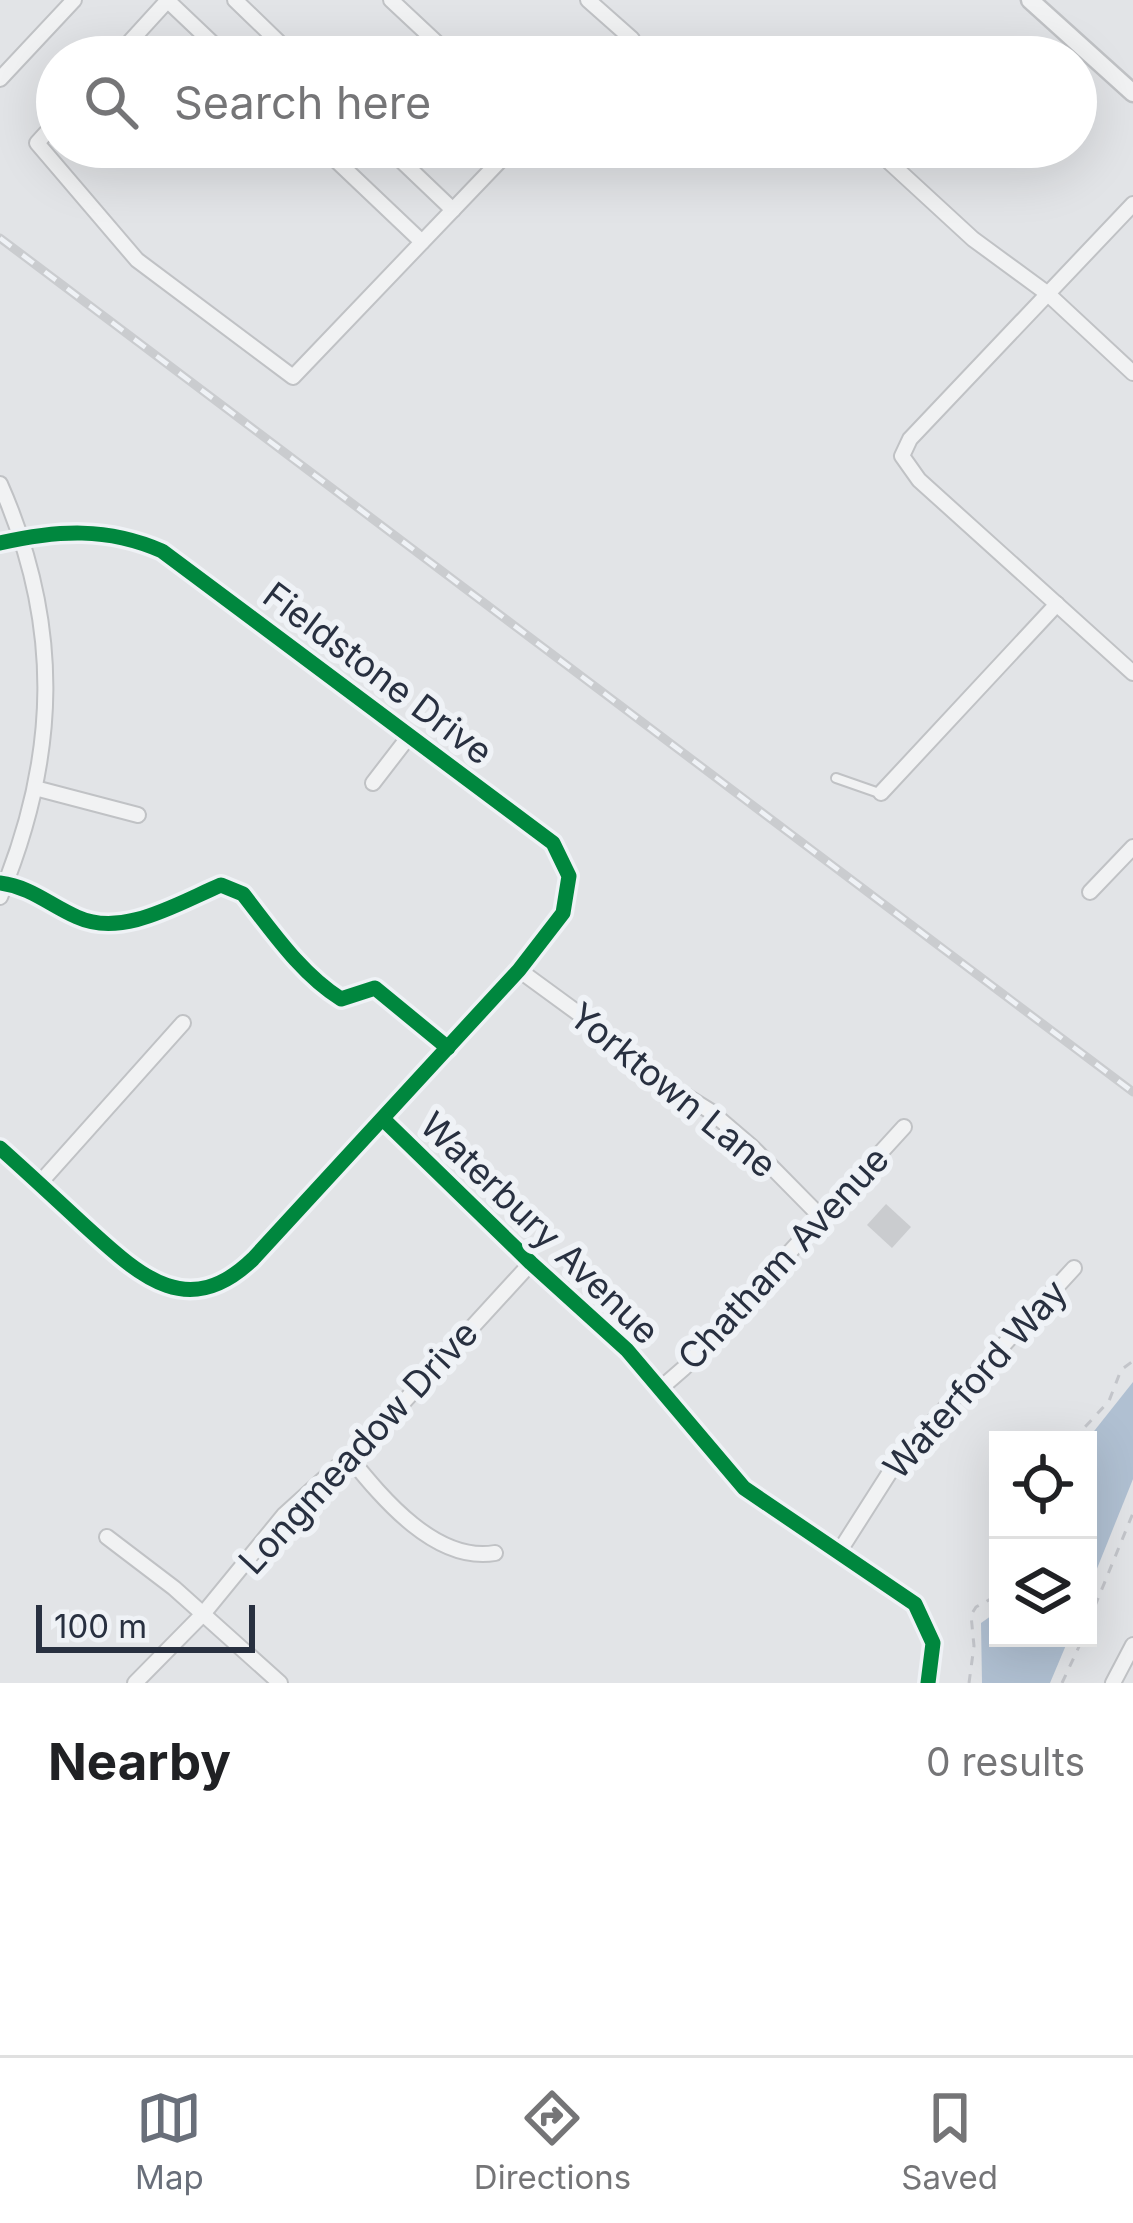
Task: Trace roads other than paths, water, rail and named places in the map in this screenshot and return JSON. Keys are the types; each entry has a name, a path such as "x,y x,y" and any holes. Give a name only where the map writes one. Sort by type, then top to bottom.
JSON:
{"street":[{"path":"41,36 74,0"},
{"path":"135,36 168,0 205,36"},
{"path":"235,0 272,36"},
{"path":"391,0 430,36"},
{"path":"588,0 629,36"},
{"path":"1030,0 1070,36"},
{"path":"0,80 36,41"},
{"path":"1097,60 1133,93"},
{"path":"58,168 137,260 293,377 493,168"},
{"path":"344,168 422,242"},
{"path":"409,168 453,210"},
{"path":"896,168 973,239 1048,294 1133,373"},
{"path":"1133,204 903,448 904,464 1133,673"},
{"path":"0,484 24,538 39,599 47,663 46,728 34,788 0,897"},
{"name":"Fieldstone Drive","path":"0,543 88,530 124,536 162,551 553,843 569,876 563,914 519,970 253,1259 224,1282 183,1290 157,1284 126,1262 0,1148"},
{"path":"881,793 1057,604"},
{"path":"373,783 410,735"},
{"path":"34,788 138,815"},
{"path":"1090,892 1133,847"},
{"name":"Yorktown Lane","path":"519,970 586,1019 628,1060 710,1111 821,1217"},
{"path":"39,1184 183,1023"},
{"name":"Waterbury Avenue","path":"383,1118 627,1350 744,1488 904,1594 921,1613 933,1643 928,1683"},
{"name":"Chatham Avenue","path":"661,1388 904,1126"},
{"name":"Longmeadow Drive","path":"136,1683 203,1614 284,1515 349,1456 531,1263"},
{"name":"Waterford Way","path":"839,1552 897,1461 1075,1268"},
{"path":"349,1456 417,1526 453,1549 475,1556 496,1553"},
{"path":"107,1537 280,1683"},
{"path":"1113,1683 1133,1645"}],"lane":[{"path":"836,778 881,793"}],"water":[{"path":"1133,1382 1133,1479 1097,1569 1097,1431"},
{"path":"989,1617 989,1647 1065,1647 1050,1683 982,1683 981,1623"}],"railway":[{"path":"0,238 1133,1092"}]}
